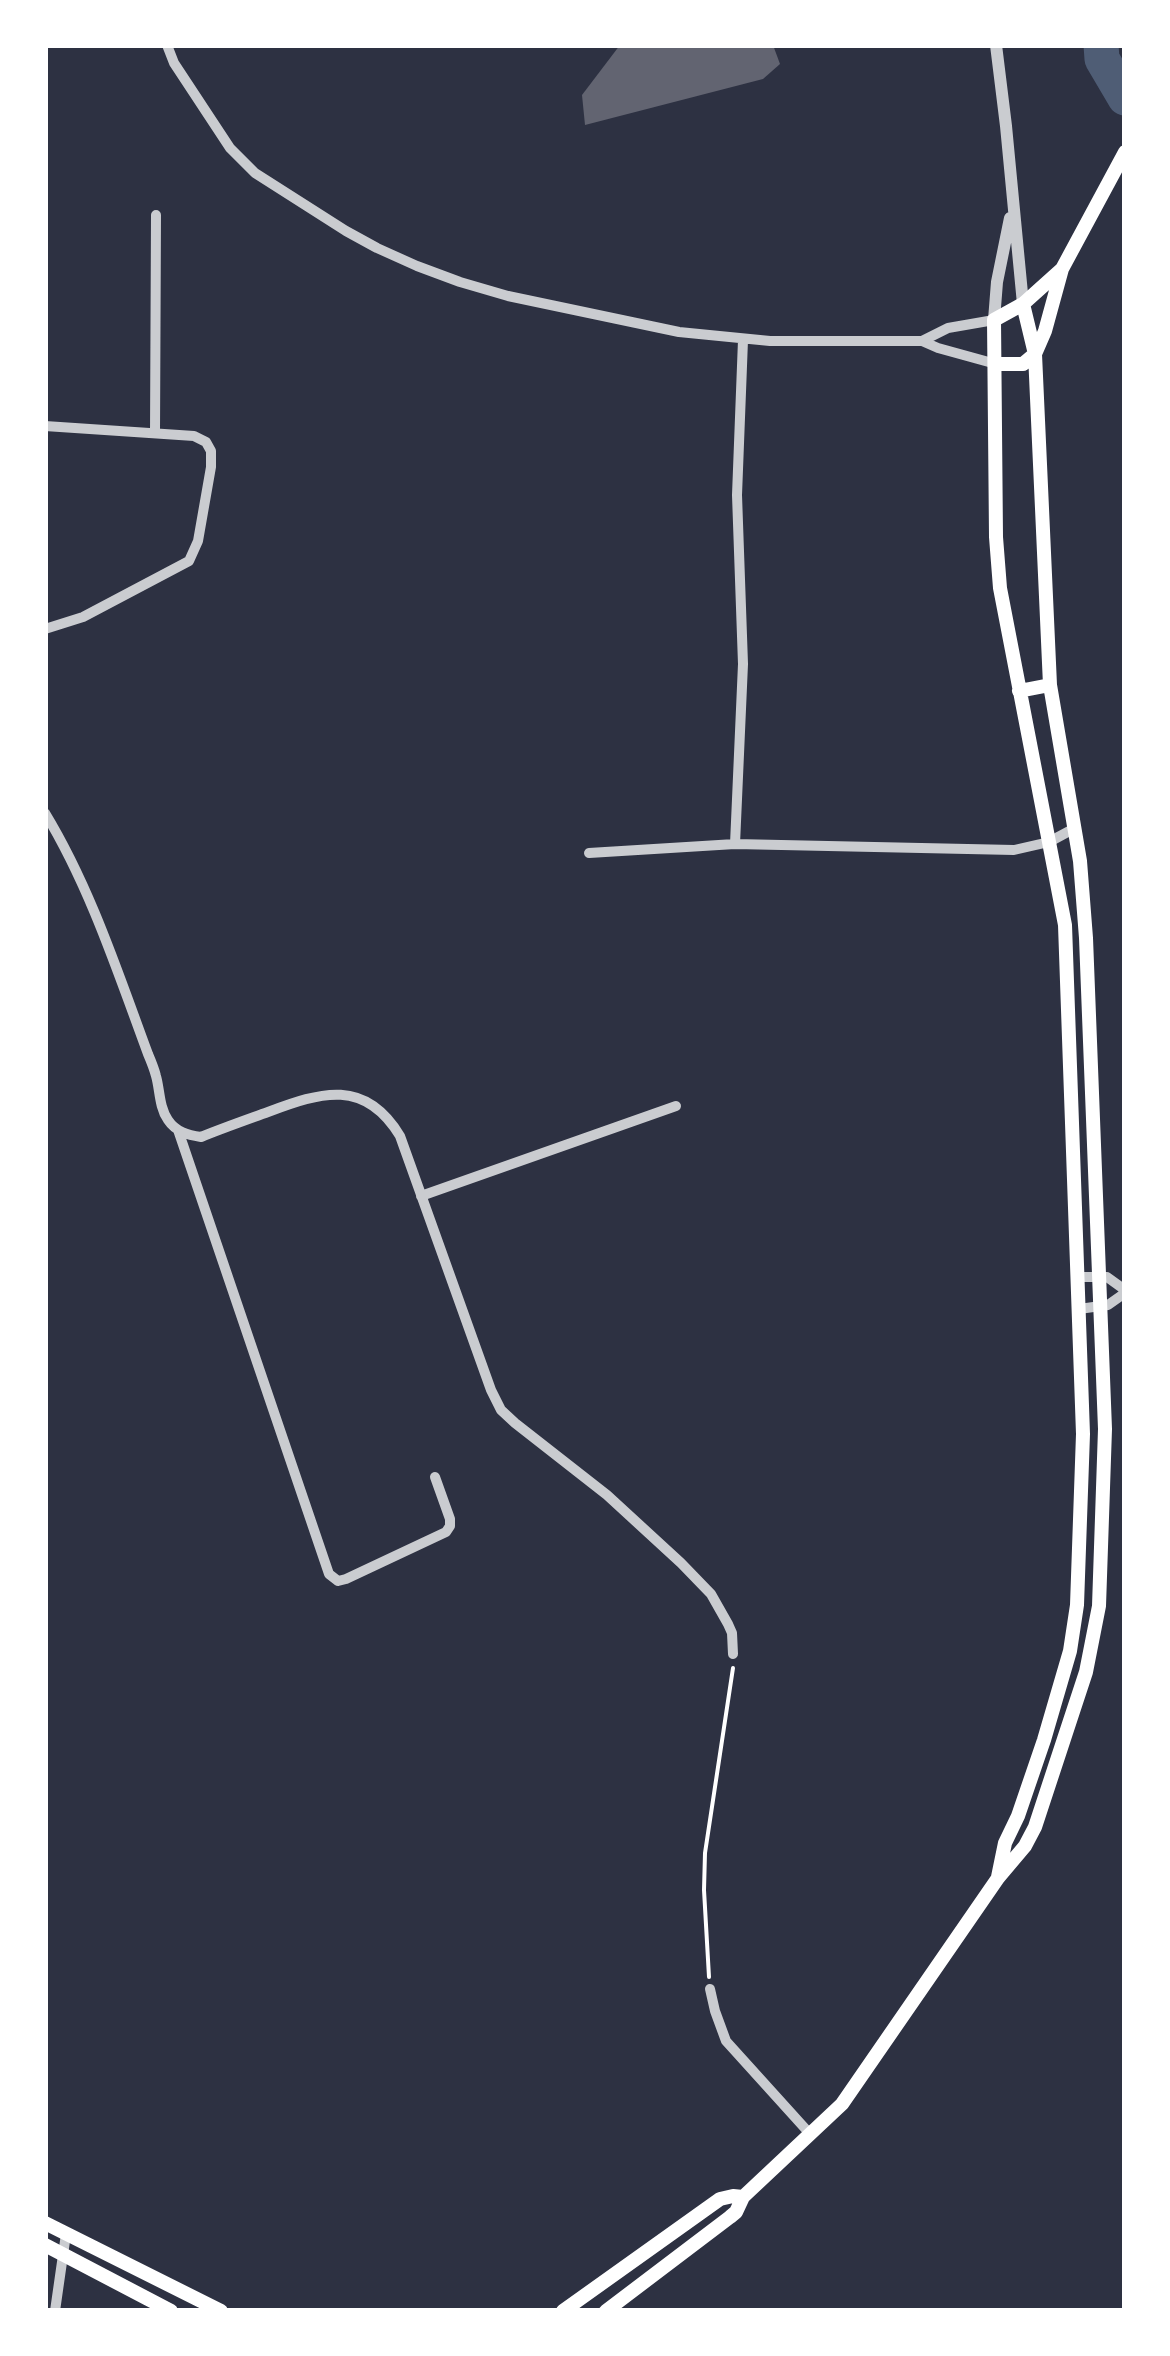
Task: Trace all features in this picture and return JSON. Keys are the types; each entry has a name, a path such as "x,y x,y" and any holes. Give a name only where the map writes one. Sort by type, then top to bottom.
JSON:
{"main road":[{"path":"996,364 1023,364 1034,354 1045,331 1062,269 1125,152"},
{"path":"998,1878 1005,1842 1065,1672 1075,1626 1083,1434 1067,949 1063,910 997,564 994,320 1022,304 1062,269"},
{"path":"606,2311 736,2212 744,2197 855,2087 998,1878 1026,1846 1092,1651 1100,1583 1104,1467 1086,938 1075,828 1050,685 1034,354 1022,304"},
{"path":"1018,690 1050,685"},
{"path":"563,2311 720,2199 744,2197"},
{"path":"45,2223 221,2311"},
{"path":"45,2246 171,2311"}],"street":[{"path":"167,45 174,63 230,148 270,184 377,248 460,282 679,332 742,340 922,341 996,364"},
{"path":"996,45 1022,304"},
{"path":"922,341 948,328 994,320 997,282 1014,201"},
{"path":"155,433 156,215"},
{"path":"735,844 743,664 737,495 742,340"},
{"path":"45,426 194,436 206,442 211,451 198,541 189,561 82,617 45,629"},
{"path":"45,812 112,959 156,1076 161,1106 168,1120 187,1135 201,1137 304,1098 341,1094 381,1110 400,1136 501,1410 608,1495 681,1562 721,1610 732,1633 734,1654"},
{"path":"590,853 735,844 1014,850 1049,842 1075,828"},
{"path":"422,1196 676,1106"},
{"path":"178,1130 332,1578 346,1579 446,1532 450,1519 434,1477"},
{"path":"1078,1277 1099,1276 1114,1281 1125,1292 1115,1302 1079,1310"},
{"path":"710,1989 726,2040 811,2134"},
{"path":"55,2311 66,2234"}],"path":[{"path":"710,1989 704,1890 706,1853 734,1654"}],"building":[{"path":"620,45 773,45 780,64 763,79 585,125 582,95"}],"waterway":[{"path":"1101,45 1102,59 1125,98"}]}
